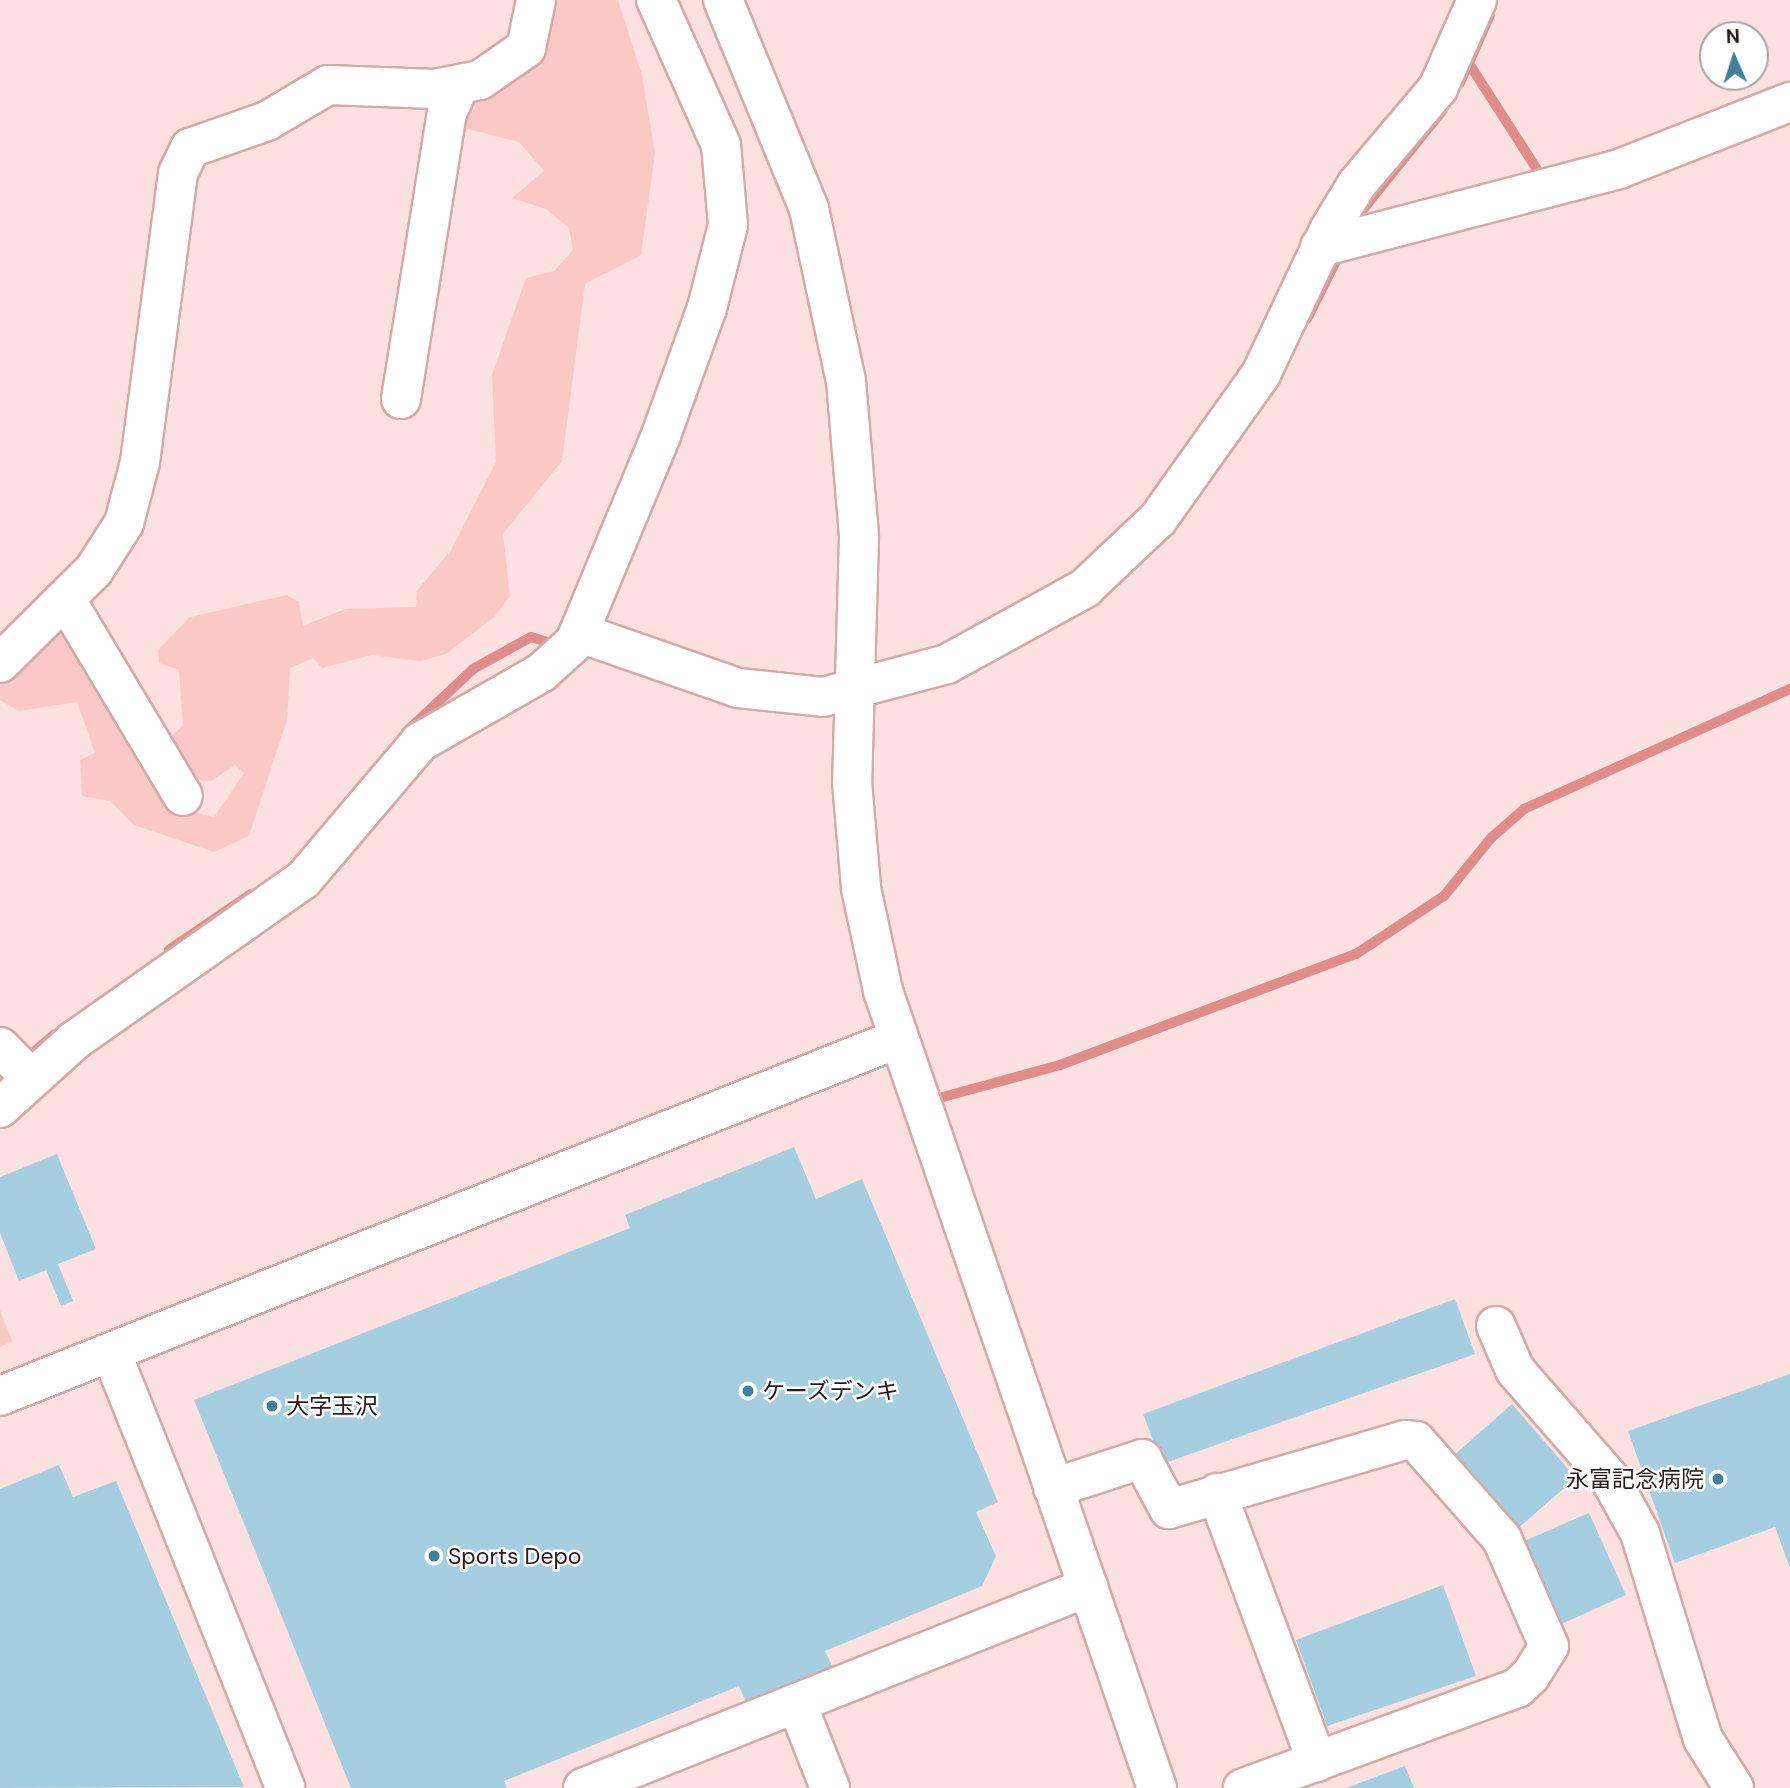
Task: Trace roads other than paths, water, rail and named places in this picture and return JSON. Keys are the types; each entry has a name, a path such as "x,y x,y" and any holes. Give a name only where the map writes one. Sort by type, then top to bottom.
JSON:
{"street":[{"path":"0,663 66,600 115,540 136,486 178,173 190,148 267,121 328,85 459,86 499,71 526,48 536,0"},
{"path":"0,1108 31,1078 303,880 409,752 542,672 580,633 707,308 728,225 721,145 656,0"},
{"path":"723,0 795,168 840,345 858,506 850,693 861,888 897,1039 1157,1788"},
{"path":"580,633 738,688 804,698 850,693 947,664 1061,603 1115,565 1158,519 1261,374 1320,247 1357,184 1438,88 1477,0"},
{"path":"401,399 444,126 459,86"},
{"path":"1320,247 1619,169 1790,102"},
{"path":"66,600 183,796"},
{"path":"0,1396 897,1039"},
{"path":"0,1047 31,1078"},
{"path":"1496,1326 1515,1370 1609,1479 1640,1533 1703,1739 1734,1788"},
{"path":"111,1352 285,1788"},
{"path":"1053,1488 1137,1458 1145,1462 1163,1508 1416,1441 1502,1539 1549,1646 1517,1688 1243,1788"},
{"path":"1217,1493 1317,1762"},
{"path":"637,1788 804,1722 1091,1597"},
{"path":"583,1788 1091,1597"},
{"path":"804,1722 830,1788"}],"waterway":[{"path":"1460,83 1490,15"},
{"path":"1470,65 1540,174 1548,173"},
{"path":"1360,213 1442,111"},
{"path":"1307,319 1337,259"},
{"path":"406,732 473,669 531,637 558,645"},
{"path":"943,1097 1060,1065 1356,954 1444,896 1491,838 1524,809 1790,689"},
{"path":"169,950 251,894"},
{"path":"22,1062 55,1034"}],"place":[{"name":"ケーズデンキ","path":"748,1391"},
{"name":"大字玉沢","path":"272,1406"},
{"name":"永富記念病院","path":"1718,1479"},
{"name":"Sports Depo","path":"434,1556"}]}
